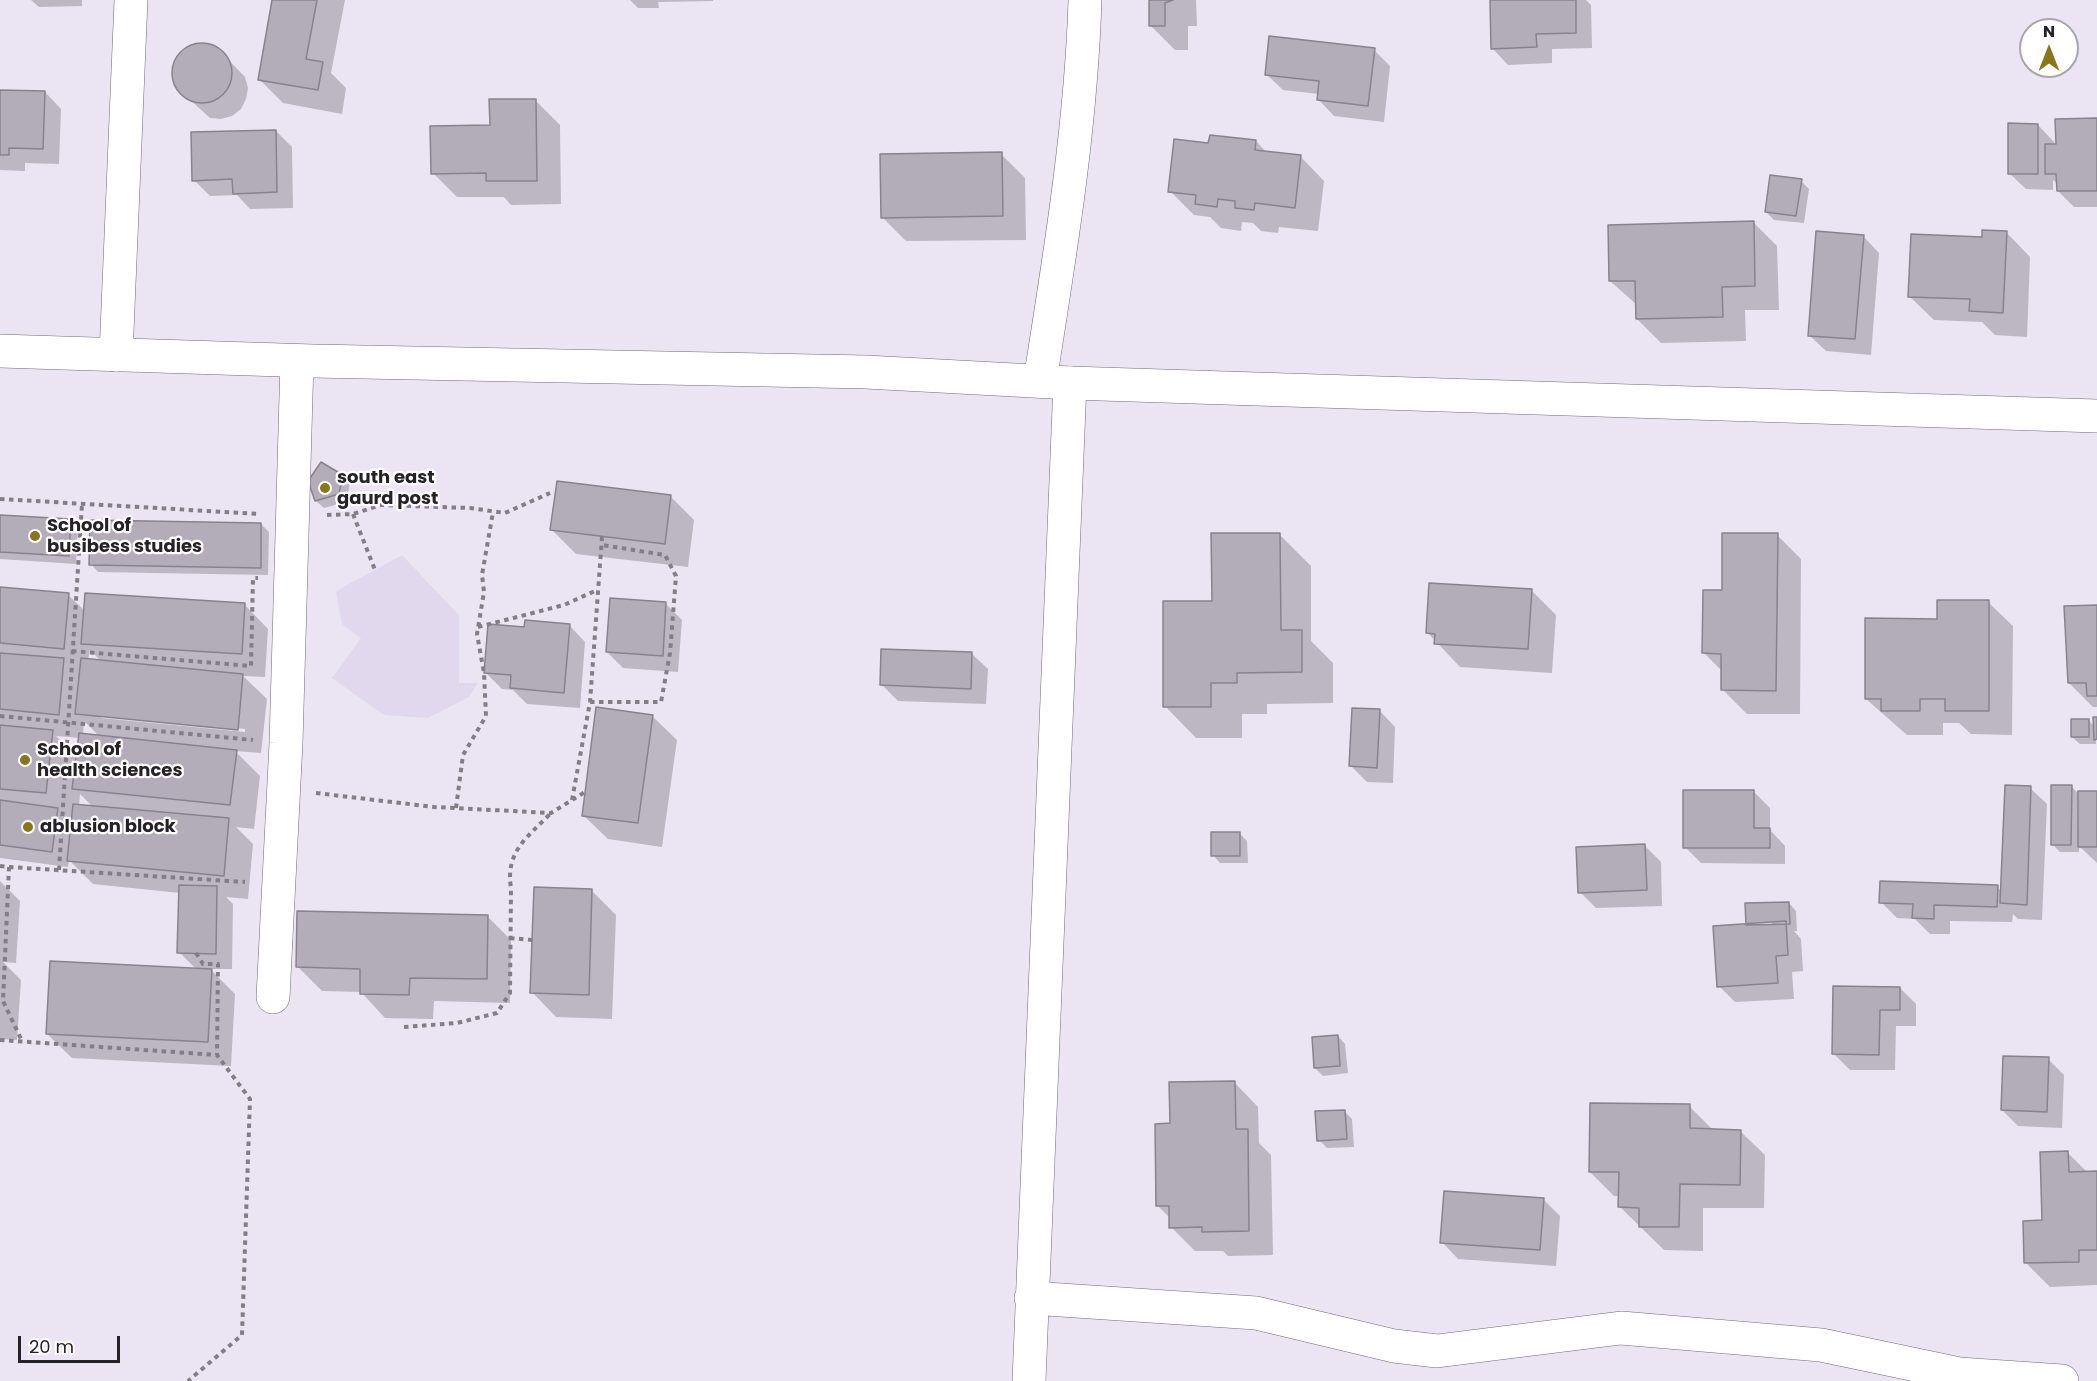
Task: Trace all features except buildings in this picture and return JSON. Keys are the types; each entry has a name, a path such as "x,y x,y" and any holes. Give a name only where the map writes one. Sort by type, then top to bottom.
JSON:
{"street":[{"path":"116,355 131,0"},
{"path":"1029,1381 1055,382 1069,194 1083,70 1085,0"},
{"path":"0,351 297,361 866,372 1055,382 2097,416"},
{"path":"274,981 286,743 297,361"},
{"path":"1031,1298 1256,1313 1394,1346 1437,1351 1621,1328 1821,1344 1959,1378 2062,1381"}],"path":[{"path":"0,499 292,516 353,514 381,505 505,513 550,494"},
{"path":"59,870 82,504"},
{"path":"456,808 463,755 486,716 478,627 484,592 482,574 493,512"},
{"path":"353,514 375,570"},
{"path":"571,801 590,702 602,537"},
{"path":"590,702 661,702 670,653 676,576 665,555 602,545"},
{"path":"72,651 251,666 253,578 261,578"},
{"path":"478,627 564,605 598,590"},
{"path":"0,716 286,743"},
{"path":"283,789 456,808 552,813"},
{"path":"404,1027 457,1023 497,1013 510,993 511,888 508,871 517,848 552,813 585,792"},
{"path":"0,866 279,884"},
{"path":"9,867 3,1001 23,1042"},
{"path":"510,938 532,940"},
{"path":"188,1381 242,1335 250,1099 217,1055 218,964 203,963 196,953"},
{"path":"0,1040 217,1055"}],"shaded area":[{"path":"402,555 459,615 459,683 478,683 469,697 428,718 384,715 332,678 361,638 342,624 336,591"}],"place":[{"name":"south east gaurd post","path":"325,488"},
{"name":"School of busibess studies","path":"35,536"},
{"name":"School of health sciences","path":"25,760"},
{"name":"ablusion block","path":"28,827"}]}
